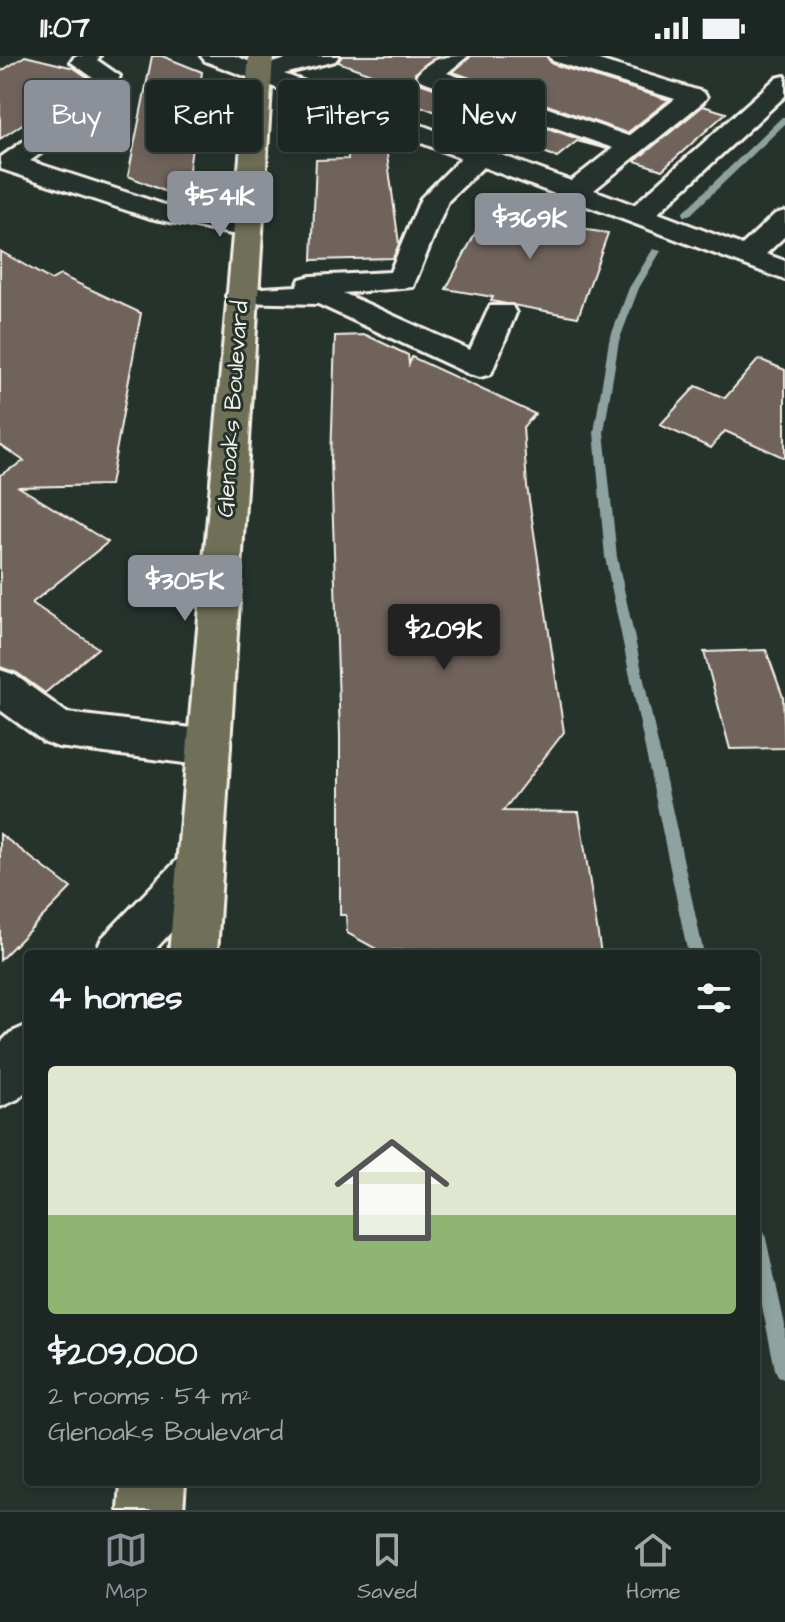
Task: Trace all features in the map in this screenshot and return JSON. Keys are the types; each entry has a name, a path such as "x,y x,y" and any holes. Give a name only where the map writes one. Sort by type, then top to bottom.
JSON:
{"main road":[{"name":"Glenoaks Boulevard","path":"193,950 261,64"},
{"path":"151,1510 153,1486"}],"street":[{"path":"88,56 83,62 108,76 97,101 10,163 160,212 247,228"},
{"path":"213,56 261,64 479,156 785,271"},
{"path":"261,64 327,56"},
{"path":"456,56 429,75 632,146"},
{"path":"561,56 694,97 574,192"},
{"path":"638,216 785,83"},
{"path":"242,292 402,281 435,198 479,156"},
{"path":"746,257 785,220"},
{"path":"242,292 323,295 480,367 501,313"},
{"path":"0,687 58,729 208,748"},
{"path":"123,950 199,869"},
{"path":"0,1081 24,1055"}],"building":[{"path":"25,56 74,68 90,79 24,80 24,123 0,139 0,72"},
{"path":"152,56 162,56 202,72 201,80 147,80"},
{"path":"342,56 439,56 415,73 418,80 378,80 382,78 338,62"},
{"path":"471,56 546,56 552,64 669,100 627,133 545,104 545,80 476,80 453,72"},
{"path":"418,80 434,88 434,111 418,105"},
{"path":"146,86 146,152 191,152 185,200 128,176"},
{"path":"703,106 726,113 662,170 635,161"},
{"path":"545,127 607,149 577,141 557,157 544,152"},
{"path":"348,152 387,152 399,244 393,258 312,260 316,160 348,159"},
{"path":"490,205 542,214 541,217 582,224 580,229 608,233 578,317 491,301 493,297 446,289"},
{"path":"0,251 51,280 60,275 141,313 110,485 19,487 108,542 32,603 98,648 45,693 17,673 0,667 0,475 24,461 0,445"},
{"path":"366,335 408,355 409,364 412,357 535,414 523,427 527,486 564,732 503,811 579,812 600,950 378,950 347,933 346,915 340,915 340,735 331,461 335,336"},
{"path":"759,359 785,370 785,458 725,431 711,448 660,425 696,386 725,398"},
{"path":"766,650 783,697 785,748 730,749 704,652"},
{"path":"0,834 71,888 0,960"}],"waterway":[{"path":"686,214 785,119"},
{"path":"656,251 634,288 614,341 599,432 611,557 695,950"},
{"path":"760,1253 785,1369"}]}
